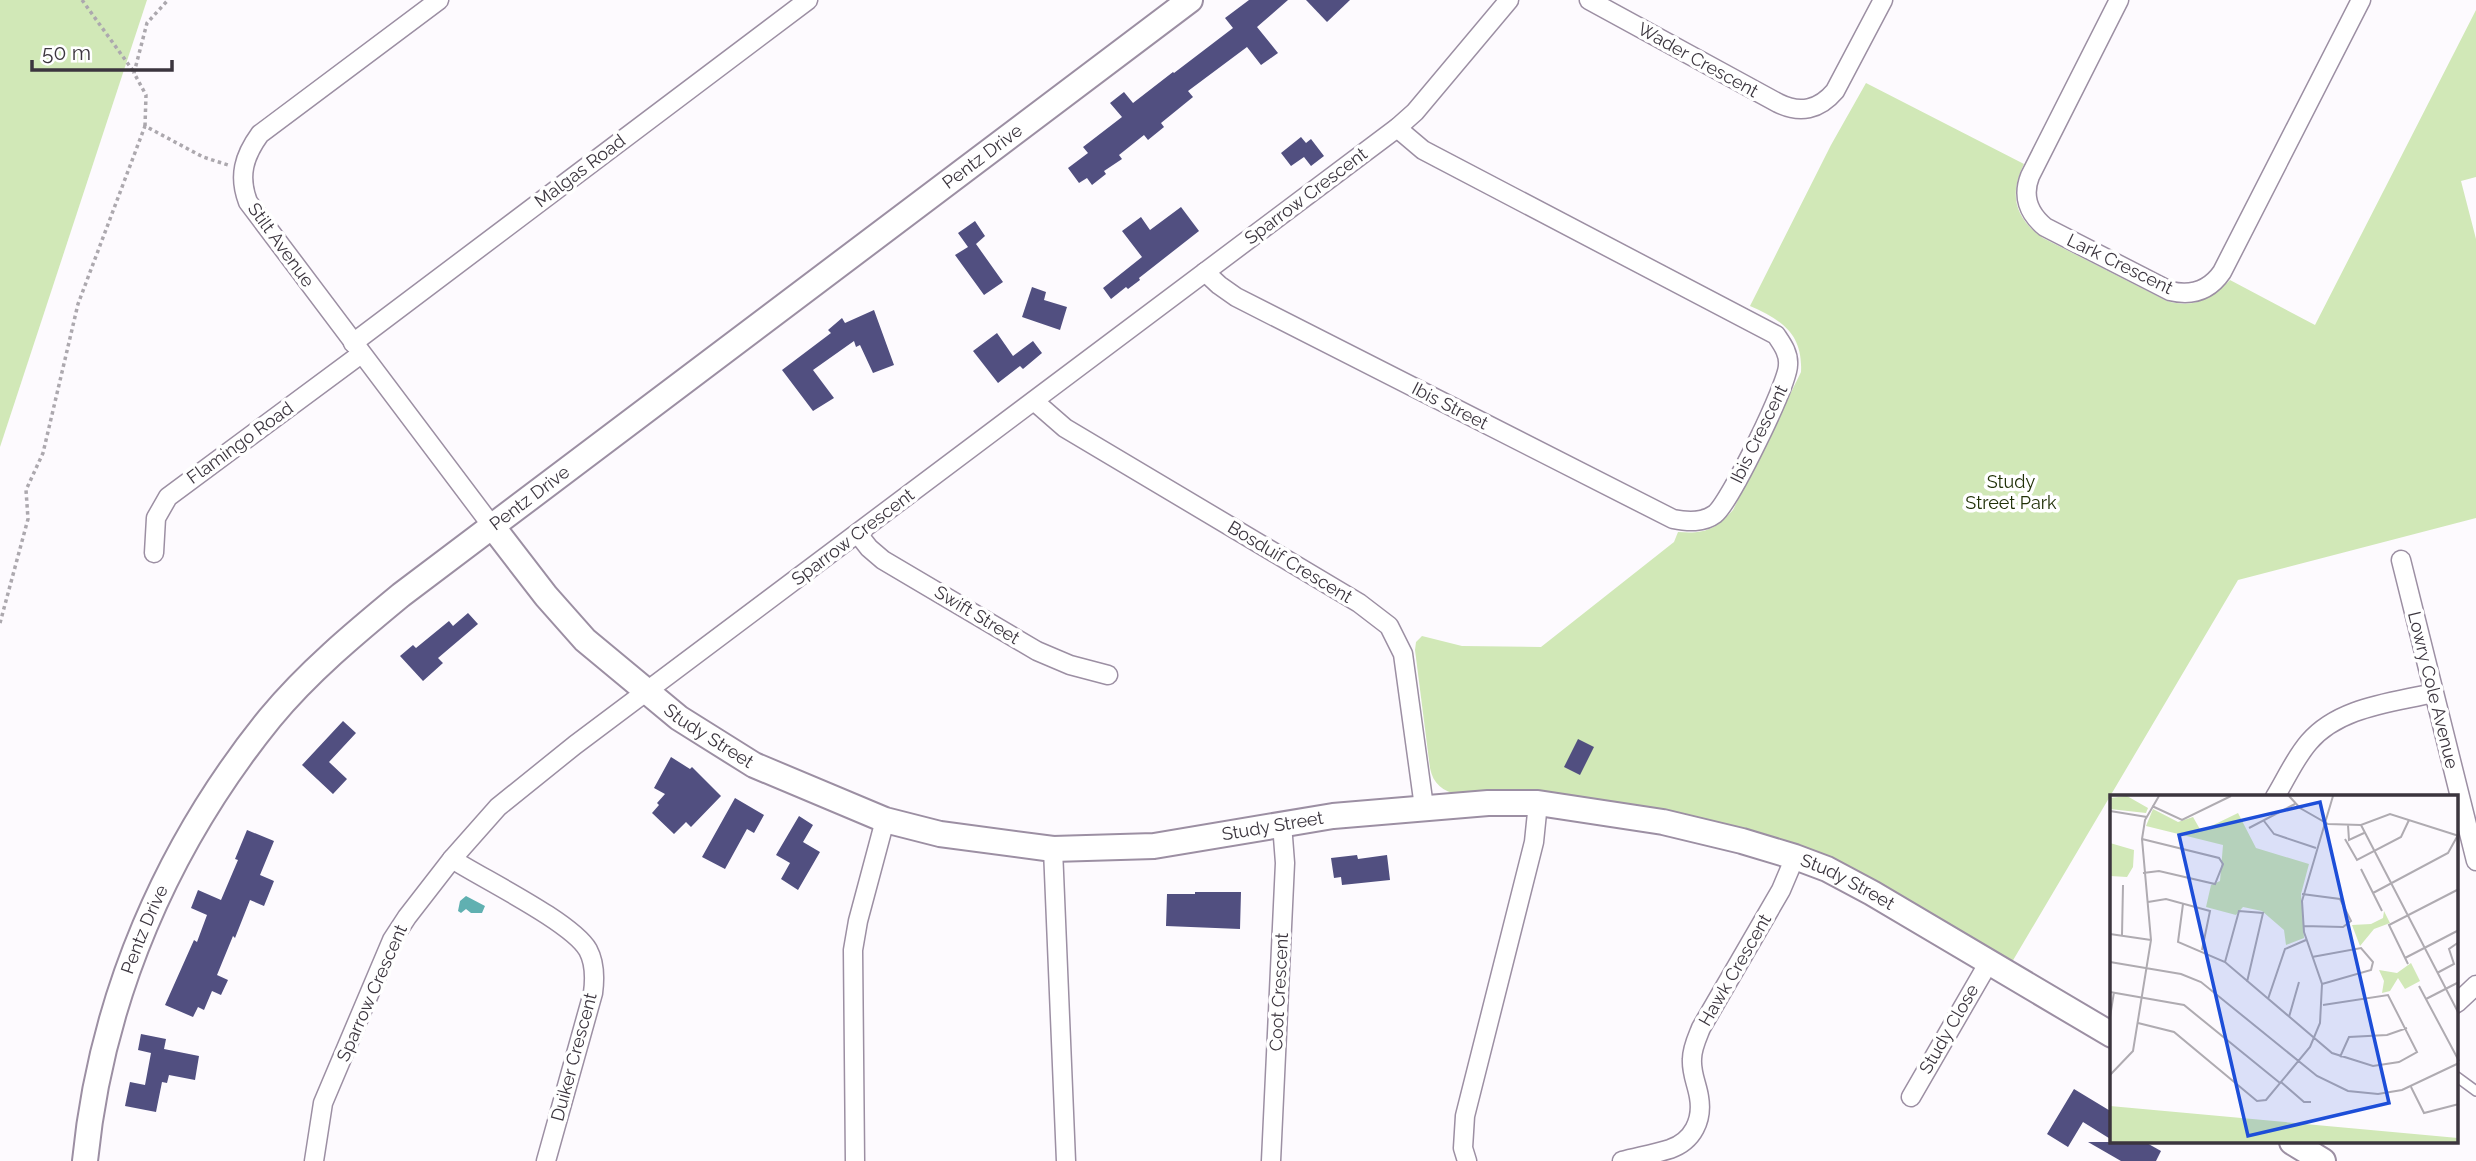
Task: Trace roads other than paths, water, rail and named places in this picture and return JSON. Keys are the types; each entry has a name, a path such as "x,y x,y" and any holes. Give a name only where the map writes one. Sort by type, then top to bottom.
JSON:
{"street":[{"name":"Stilt Avenue","path":"439,0 260,134 246,156 243,170 244,192 248,202 492,526"},
{"name":"Malgas Road","path":"357,348 808,0"},
{"name":"Pentz Drive","path":"85,1161 95,1088 127,969 141,933 175,862 224,780 271,718 341,645 401,595 1190,0"},
{"name":"Sparrow Crescent","path":"314,1161 323,1103 384,957 407,917 452,859 498,807 575,745 1397,128 1415,112 1509,0"},
{"name":"Wader Crescent","path":"1589,0 1778,103 1789,108 1810,109 1830,97 1883,0"},
{"name":"Lark Crescent","path":"2119,0 2031,176 2026,192 2028,206 2045,227 2170,291 2184,294 2205,289 2216,281 2222,272 2361,0"},
{"name":"Ibis Crescent","path":"1397,128 1423,150 1776,335 1783,345 1789,366 1786,379 1723,506 1703,521"},
{"name":"Ibis Street","path":"1205,272 1236,296 1673,519 1703,521"},
{"name":"Flamingo Road","path":"154,553 156,518 168,497 357,348"},
{"name":"Bosduif Crescent","path":"1034,401 1065,428 1359,603 1389,626 1403,654 1424,807"},
{"name":"Study Street","path":"492,526 546,596 585,640 646,693 690,726 754,765 885,820 940,834 1053,849 1154,846 1333,816 1488,803 1538,803 1687,827 1795,857 1827,869 2110,1034"},
{"name":"Swift Street","path":"858,534 883,560 1037,651 1070,666 1108,675"},
{"name":"Lowry Cole Avenue","path":"2401,560 2476,861"},
{"path":"2276,795 2309,742 2325,726 2361,710 2433,693"},
{"path":"1467,1161 1463,1148 1465,1116 1534,842 1538,803"},
{"path":"855,1161 853,950 858,920 885,820"},
{"name":"Coot Crescent","path":"1271,1161 1285,863 1282,824"},
{"path":"1053,849 1066,1161"},
{"name":"Hawk Crescent","path":"1622,1161 1671,1149 1687,1140 1696,1127 1700,1111 1692,1057 1701,1028 1782,890 1795,857"},
{"name":"Duiker Crescent","path":"452,859 570,930 589,952 595,978 593,993 546,1161"},
{"name":"Study Close","path":"1910,1097 1989,962"},
{"path":"2458,1002 2476,985"}],"lane":[{"path":"2458,1077 2476,1091"}],"water":[{"path":"466,896 485,906 482,913 471,913 466,909 461,913 458,911 460,901"}],"park label":[{"name":"Study Street Park","path":"2011,492"}]}
